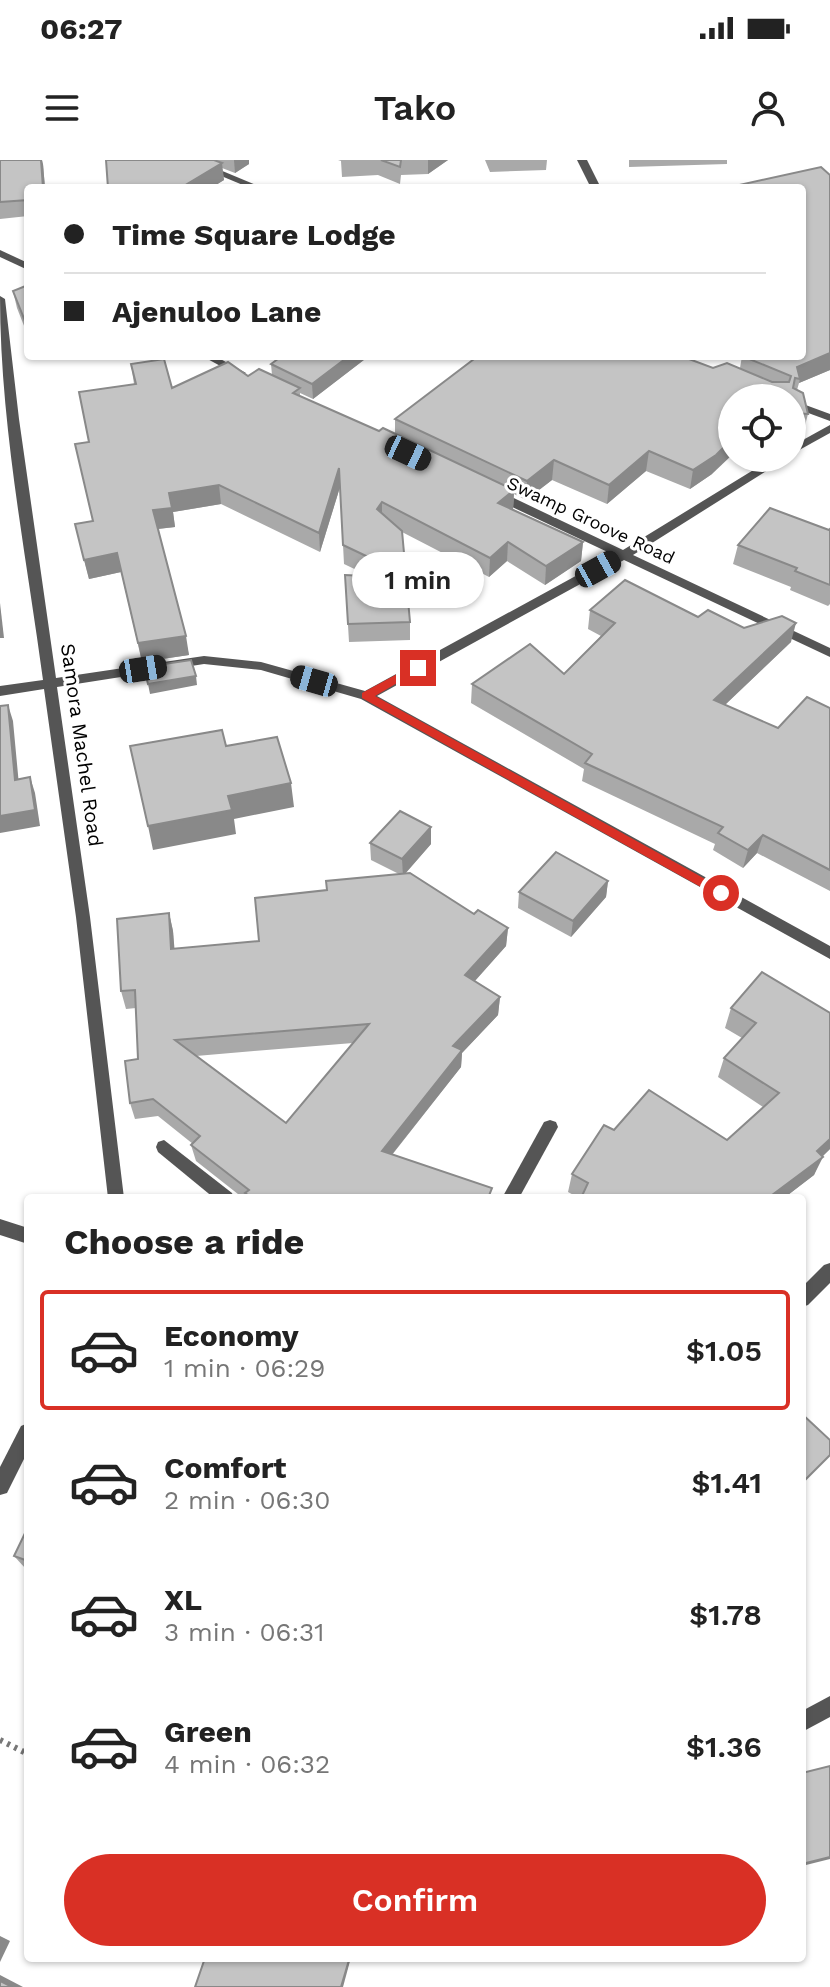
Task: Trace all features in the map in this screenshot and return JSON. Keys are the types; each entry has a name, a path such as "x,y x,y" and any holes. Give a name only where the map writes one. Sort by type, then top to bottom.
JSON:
{"street":[{"path":"188,160 248,184"},
{"path":"582,160 594,184"},
{"path":"0,253 24,265"},
{"name":"Samora Machel Road","path":"0,299 13,419 83,917 116,1194"},
{"path":"215,360 260,383"},
{"path":"806,409 830,418"},
{"path":"806,443 830,428"},
{"path":"366,696 624,555 758,472"},
{"name":"Swamp Groove Road","path":"484,489 830,653"},
{"path":"0,691 204,660 228,660 261,666 366,696 830,953"},
{"path":"512,1194 550,1127"},
{"path":"164,1147 221,1194"},
{"path":"0,1227 24,1235"},
{"path":"806,1295 830,1271"},
{"path":"0,1486 24,1440"},
{"path":"806,1720 830,1706"}],"path":[{"path":"0,1740 24,1752"}],"building":[{"path":"0,160 41,160 43,184 24,184 24,200 0,202"},
{"path":"106,160 214,160 222,163 187,184 108,184"},
{"path":"381,160 401,160 400,167"},
{"path":"821,167 830,175 830,353 797,367 800,379 795,378 794,384 718,384 718,453 693,470 649,451 609,485 554,460 527,481 395,419 473,360 692,360 713,368 727,363 772,382 789,382 791,376 752,360 806,360 806,184 744,184"},
{"path":"24,287 24,318 13,291"},
{"path":"164,360 172,388 228,362 248,376 259,369 300,388 293,393 379,431 383,428 514,490 498,503 583,542 546,566 508,542 490,558 382,502 377,509 402,531 406,575 343,545 339,468 319,533 219,485 169,493 172,508 153,510 186,636 138,643 117,553 84,560 75,524 93,521 75,444 89,442 79,392 136,384 131,364"},
{"path":"276,360 344,360 312,384 271,364"},
{"path":"770,508 830,529 830,585 795,571 797,568 738,545"},
{"path":"345,575 406,578 410,622 348,624"},
{"path":"625,580 698,617 708,610 744,628 782,616 796,623 714,700 778,728 807,697 830,708 830,870 763,835 748,850 718,833 723,827 585,763 592,754 472,684 530,644 564,674 615,623 590,610"},
{"path":"191,660 196,676 148,684 144,667"},
{"path":"8,705 15,780 30,777 35,810 0,816 0,706"},
{"path":"222,730 226,746 277,737 291,783 228,796 232,810 148,826 130,746"},
{"path":"400,811 431,827 402,859 370,843"},
{"path":"556,852 608,881 573,921 519,892"},
{"path":"410,873 474,914 478,910 508,928 465,975 500,997 453,1046 462,1050 382,1151 492,1188 490,1194 246,1194 249,1190 191,1145 200,1136 153,1099 130,1103 125,1061 138,1059 135,990 121,991 117,919 169,913 171,949 259,941 255,898 327,890 326,881","holes":["369,1024 286,1123 175,1040"]},
{"path":"762,972 830,1013 830,1139 817,1151 823,1157 773,1194 583,1194 588,1183 572,1174 604,1125 614,1130 649,1090 727,1140 779,1093 724,1058 756,1023 731,1008"},
{"path":"806,1418 830,1440 830,1455 806,1479"},
{"path":"24,1535 24,1560 14,1556"},
{"path":"830,1766 830,1857 806,1863 806,1772"},
{"path":"204,1962 348,1962 341,1987 195,1987"}],"route":[{"path":"418,668 366,696 721,893"}]}
